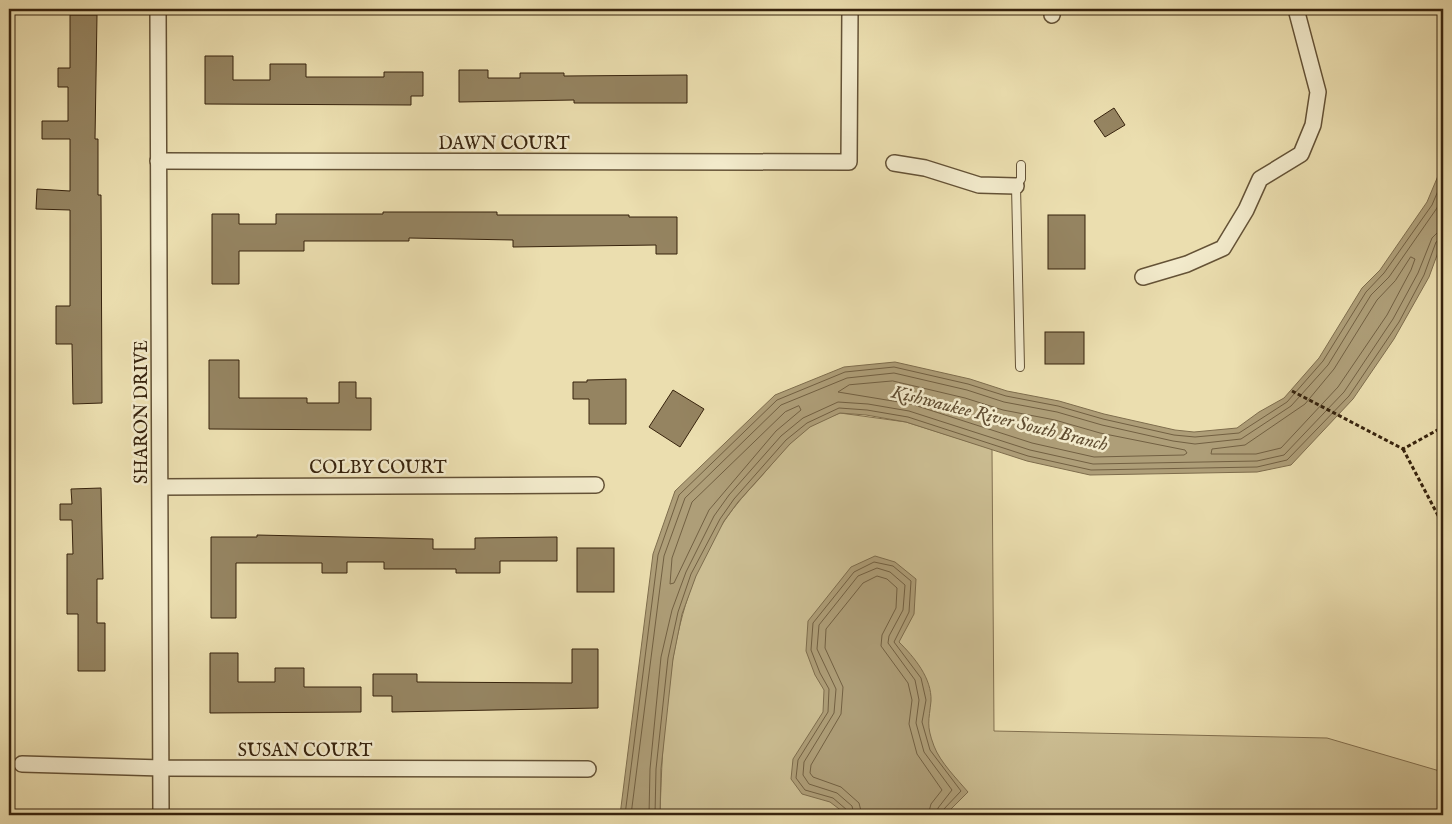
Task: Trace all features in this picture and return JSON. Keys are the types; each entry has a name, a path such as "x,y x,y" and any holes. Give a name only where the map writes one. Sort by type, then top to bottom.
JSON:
{"street":[{"name":"SHARON DRIVE","path":"158,9 161,815"},
{"name":"DAWN COURT","path":"158,161 849,162 850,9"},
{"path":"1144,277 1187,264 1222,248 1246,210 1260,179 1301,154 1313,126 1318,92 1296,9"},
{"path":"894,163 925,168 979,184 1016,186"},
{"name":"COLBY COURT","path":"161,487 596,485"},
{"name":"SUSAN COURT","path":"22,764 162,768 588,769"}],"lane":[{"path":"1020,367 1016,186 1021,179 1021,164"}],"path":[{"path":"1292,391 1340,414 1403,449 1443,525"},
{"path":"1403,449 1443,428"}],"shaded area":[{"path":"840,413 906,422 992,449 994,731 1327,738 1443,772 1443,815 660,815 663,740 672,662 680,624 691,587 706,552 733,509 789,445 809,427"}],"water":[{"name":"Kishwaukee River South Branch","path":"1443,164 1443,239 1429,277 1394,339 1353,399 1291,465 1257,472 1090,475 1027,461 906,422 866,415 840,413 810,427 790,444 738,502 724,521 696,576 682,614 673,659 661,769 660,815 620,815 653,554 675,491 775,395 844,367 895,362 970,379 1007,391 1059,401 1104,414 1175,430 1194,432 1237,428 1259,412 1284,398 1319,358 1362,288 1380,270 1427,202"},
{"path":"875,556 895,562 916,579 914,614 899,642 921,668 929,684 931,692 929,728 931,739 940,758 968,792 945,815 847,815 830,802 802,794 791,779 793,759 823,712 824,690 815,675 806,651 808,621 851,567"}],"building":[{"path":"70,15 97,15 95,139 98,139 98,195 101,195 102,403 73,404 72,344 56,344 56,306 70,306 70,210 36,209 37,189 70,191 70,139 42,139 42,121 68,121 68,87 58,87 58,68 70,68"},
{"path":"205,56 233,56 233,80 270,80 270,64 306,64 306,77 384,77 384,72 423,72 423,96 411,96 411,105 205,104"},
{"path":"459,70 488,70 488,78 520,78 520,73 564,73 564,76 687,75 687,103 574,103 574,100 459,102"},
{"path":"1114,108 1125,125 1105,137 1094,121"},
{"path":"383,212 497,212 497,215 677,217 677,254 656,254 656,245 513,247 513,240 409,238 409,241 304,241 304,251 239,251 239,284 212,284 212,214 239,214 239,224 276,224 276,214 383,214"},
{"path":"1048,215 1085,215 1085,269 1048,269"},
{"path":"1045,332 1084,332 1084,364 1045,364"},
{"path":"209,360 239,360 239,398 307,398 307,403 339,403 339,382 356,382 356,398 371,398 371,430 209,429"},
{"path":"626,379 626,424 589,424 589,399 573,399 573,382"},
{"path":"673,390 704,409 680,447 649,427"},
{"path":"101,488 103,579 97,579 97,623 105,623 105,671 78,671 78,614 67,614 67,554 73,554 72,520 60,520 60,504 72,504 71,489"},
{"path":"257,535 433,539 433,549 475,549 475,538 557,537 557,561 500,561 500,573 456,573 456,569 384,569 384,562 347,562 347,573 322,573 322,563 236,563 236,618 211,618 211,537 257,537"},
{"path":"577,548 614,548 614,592 577,592"},
{"path":"572,649 598,649 598,708 392,712 392,696 373,696 373,674 417,674 417,682 572,683"},
{"path":"210,653 238,653 238,682 275,682 275,668 304,668 304,687 361,687 361,712 210,713"}]}
